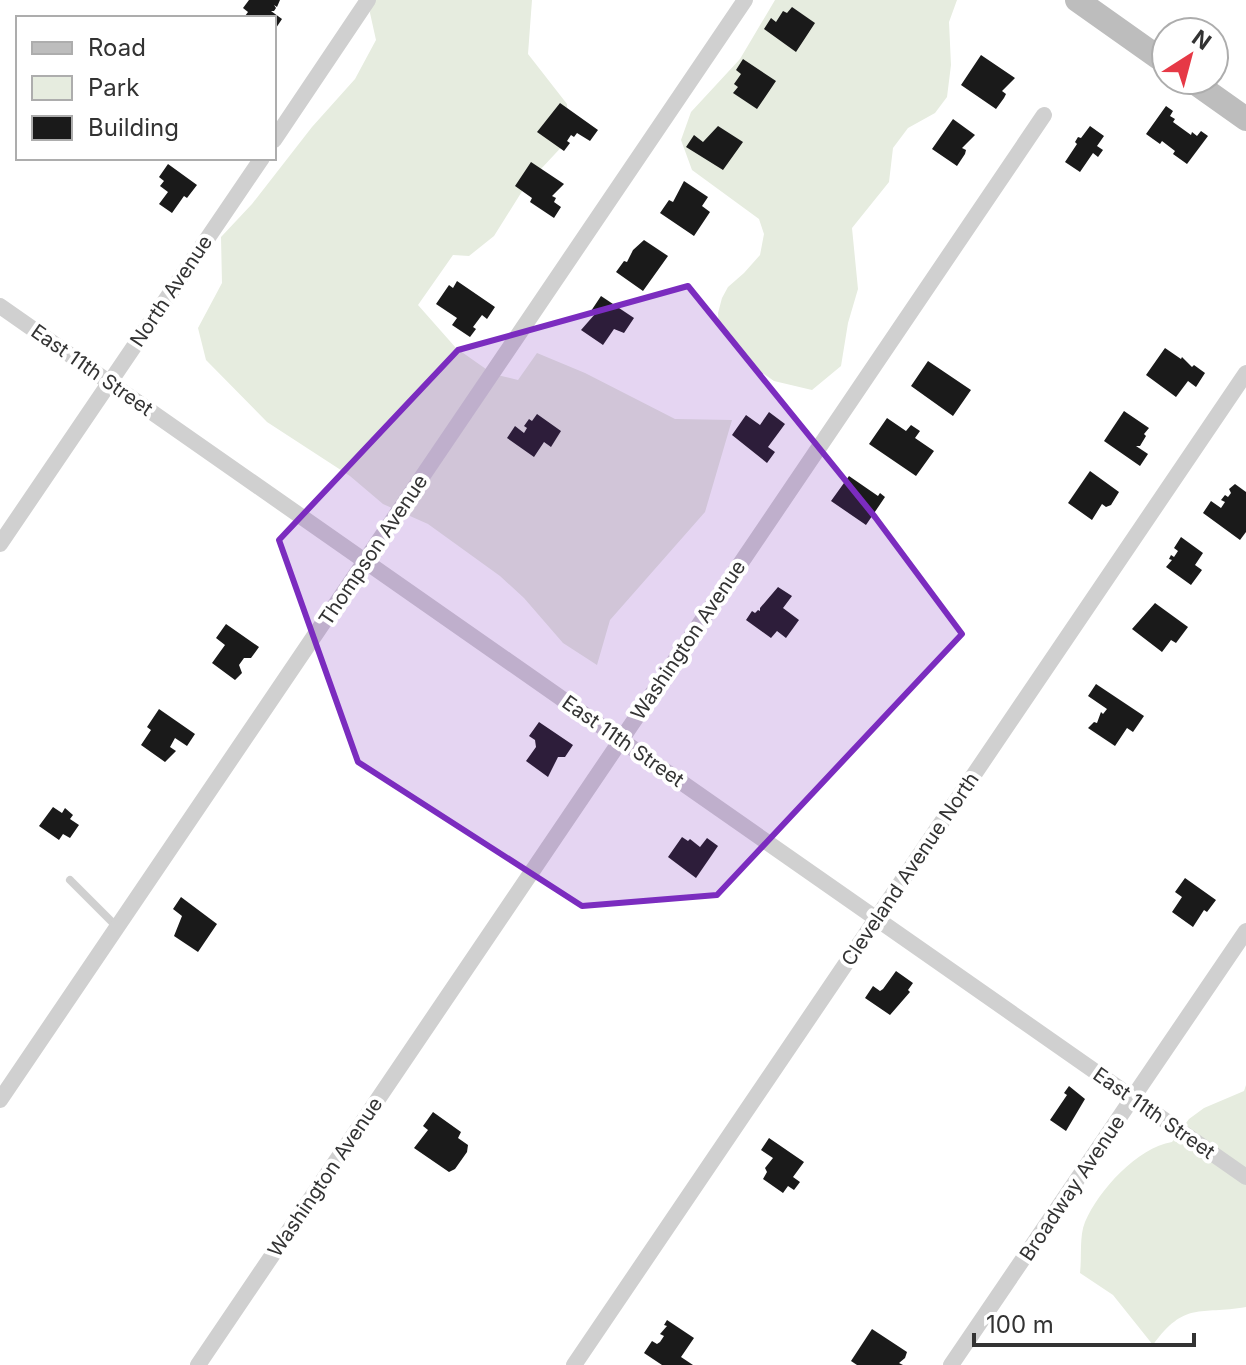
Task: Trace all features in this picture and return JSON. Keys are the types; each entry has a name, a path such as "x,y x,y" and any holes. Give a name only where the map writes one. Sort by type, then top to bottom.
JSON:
{"street":[{"path":"276,137 368,0"},
{"name":"Thompson Avenue","path":"0,1100 745,0"},
{"path":"1077,0 1150,52"},
{"path":"1214,96 1246,119"},
{"name":"Washington Avenue","path":"198,1365 1044,115"},
{"name":"North Avenue","path":"0,544 261,160"},
{"name":"East 11th Street","path":"0,306 1246,1177"},
{"name":"Cleveland Avenue North","path":"574,1365 1246,373"},
{"name":"Broadway Avenue","path":"951,1365 1246,931"}],"lane":[{"path":"70,880 117,927"}],"highlighted area":[{"path":"688,286 875,517 962,634 717,895 582,906 358,762 279,540 458,350"}],"green space":[{"path":"371,0 532,0 528,54 567,104 568,140 526,185 494,236 469,256 453,255 418,305 456,348 493,374 518,380 537,353 585,373 675,419 732,420 705,512 610,620 597,665 563,643 524,598 500,576 428,524 383,504 350,476 267,422 206,360 198,328 222,283 221,237 355,79 376,40 370,13"},
{"path":"775,0 957,0 949,22 951,65 947,97 935,113 908,128 893,148 889,182 852,228 858,289 848,323 841,366 812,390 774,381 751,365 719,328 718,313 722,298 728,287 760,255 764,234 759,219 692,170 681,140 691,112 740,59"},
{"path":"1246,1085 1246,1307 1194,1312 1184,1316 1164,1331 1153,1345 1113,1295 1080,1273 1085,1222 1109,1184 1121,1172 1146,1153 1172,1142 1189,1119 1204,1108 1244,1091"}],"building":[{"path":"249,0 280,0 271,11 282,19 276,28 276,16 245,16 248,12 243,8"},
{"path":"792,7 815,23 796,52 764,29 771,18 776,22 783,11 787,13"},
{"path":"981,55 1015,78 1002,91 1006,94 996,109 961,85"},
{"path":"743,59 776,81 757,109 733,93 738,87 734,84 741,74 736,70"},
{"path":"560,103 598,130 590,141 577,133 574,137 571,135 564,151 537,132"},
{"path":"1166,106 1173,111 1170,116 1175,119 1173,122 1191,135 1192,132 1197,136 1201,131 1208,136 1187,164 1162,141 1160,144 1146,134"},
{"path":"953,119 975,135 962,148 966,150 965,154 957,166 932,149"},
{"path":"718,126 743,142 723,170 686,147 694,135 703,142"},
{"path":"1090,126 1104,136 1097,146 1103,150 1098,157 1093,153 1080,172 1065,162 1078,137 1081,138"},
{"path":"531,162 564,184 552,196 561,207 554,218 530,202 532,198 515,186"},
{"path":"168,164 197,185 172,213 159,204 168,192 160,186 164,181 159,177"},
{"path":"684,181 708,197 702,206 710,212 694,236 660,213 669,200 673,202"},
{"path":"644,240 668,256 643,291 616,272"},
{"path":"457,281 495,307 487,319 482,315 470,337 452,325 457,318 436,304 449,285 453,288"},
{"path":"601,296 634,318 624,333 614,329 603,345 581,330 595,314 591,311"},
{"path":"1165,348 1205,373 1196,387 1188,381 1176,397 1146,375"},
{"path":"928,361 971,390 953,416 911,386"},
{"path":"1124,411 1149,428 1140,446 1136,446 1148,454 1140,466 1104,441"},
{"path":"769,412 785,424 768,447 775,452 767,463 732,435 746,415 760,425"},
{"path":"537,414 561,431 551,447 544,442 534,457 507,438 515,426 524,433 527,428 524,426"},
{"path":"887,418 906,431 911,425 920,431 915,438 934,451 916,476 869,444"},
{"path":"1090,471 1119,492 1111,505 1106,507 1102,504 1092,520 1068,503"},
{"path":"849,476 878,496 880,493 885,497 866,525 831,501"},
{"path":"1235,484 1246,492 1246,532 1240,540 1203,513 1211,501 1221,508 1225,502 1221,500 1225,495 1228,497 1231,493 1229,489"},
{"path":"1181,537 1203,553 1195,565 1202,570 1191,585 1166,567 1172,560 1169,559 1171,555 1174,557 1178,551 1174,548"},
{"path":"778,587 792,596 783,608 799,620 786,638 777,631 771,638 746,620 752,611 760,611"},
{"path":"1155,603 1188,627 1176,643 1171,640 1162,652 1132,629"},
{"path":"226,624 259,647 251,658 244,658 239,665 242,673 235,680 212,663 225,645 216,638"},
{"path":"1096,684 1144,716 1133,732 1127,728 1115,746 1088,728 1097,723 1101,712 1103,714 1107,709 1088,696"},
{"path":"159,709 195,734 187,746 175,738 170,747 176,751 165,762 141,745 151,730 147,727"},
{"path":"539,722 573,745 565,757 558,757 548,777 526,761 536,747 535,740 529,736"},
{"path":"53,807 62,813 65,808 73,815 70,819 79,825 70,838 63,834 59,840 39,826"},
{"path":"682,837 700,847 707,838 718,846 696,878 668,857"},
{"path":"1185,878 1216,900 1207,912 1204,910 1193,927 1172,912 1182,897 1175,892"},
{"path":"181,897 217,924 198,952 174,936 182,916 173,909"},
{"path":"896,971 913,983 908,990 910,992 890,1015 865,998 873,986 880,991 883,989"},
{"path":"1069,1086 1085,1099 1066,1131 1050,1120 1067,1095 1064,1093"},
{"path":"433,1112 461,1132 458,1138 468,1145 467,1152 455,1169 449,1172 414,1148 428,1130 423,1126"},
{"path":"769,1138 804,1162 793,1177 800,1182 794,1190 788,1186 783,1193 763,1179 767,1172 765,1168 773,1158 761,1150"},
{"path":"667,1320 694,1338 681,1357 693,1365 662,1365 644,1353 652,1341 660,1342 664,1336 660,1334 667,1326 664,1325"},
{"path":"872,1329 907,1352 899,1363 903,1365 857,1365 851,1361"}]}
